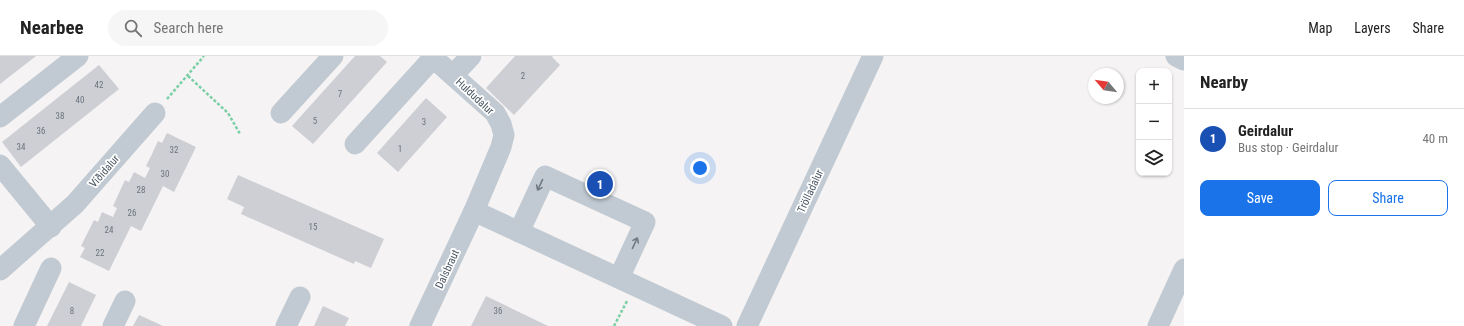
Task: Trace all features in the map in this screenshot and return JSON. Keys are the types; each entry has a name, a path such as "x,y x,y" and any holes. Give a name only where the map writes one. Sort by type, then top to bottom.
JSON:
{"street":[{"path":"0,117 78,56"},
{"path":"281,113 333,56"},
{"path":"453,76 471,56"},
{"name":"Trölladalur","path":"746,326 873,56"},
{"path":"1176,56 1184,60"},
{"path":"355,144 432,57"},
{"name":"Huldudalur","path":"432,57 495,113 501,124 504,135 496,160 474,211"},
{"name":"Víðidalur","path":"0,270 76,204 155,113"},
{"path":"0,165 51,227"},
{"path":"519,232 545,176 602,202 645,222 619,278"},
{"path":"474,211 722,326"},
{"name":"Dalsbraut","path":"420,326 474,211"},
{"path":"24,326 51,268"},
{"path":"1158,326 1184,269"},
{"path":"286,326 300,297"},
{"path":"113,326 125,301"}],"path":[{"path":"155,113 204,56"},
{"path":"188,76 228,113 240,134"},
{"path":"614,326 627,300"}],"building":[{"path":"0,56 36,56 0,84"},
{"path":"355,56 380,56 387,62 313,144 292,126"},
{"path":"515,56 553,56 552,57 560,65 514,115 486,88"},
{"path":"99,65 119,89 21,167 2,142"},
{"path":"426,98 447,117 398,172 377,153"},
{"path":"167,133 196,147 174,192 163,186 141,231 131,226 109,271 80,257 85,248 81,246 94,220 98,222 102,212 113,217 117,208 113,206 125,180 129,182 134,172 145,178 150,168 146,166 158,141 162,143"},
{"path":"238,175 384,239 371,268 355,261 354,264 241,214 244,207 227,199"},
{"path":"69,282 96,295 81,326 47,326"},
{"path":"486,296 548,326 471,326"},
{"path":"323,306 349,318 345,326 314,326"},
{"path":"139,315 163,326 133,326"}],"place":[{"name":"Geirdalur","path":"600,184"}]}
